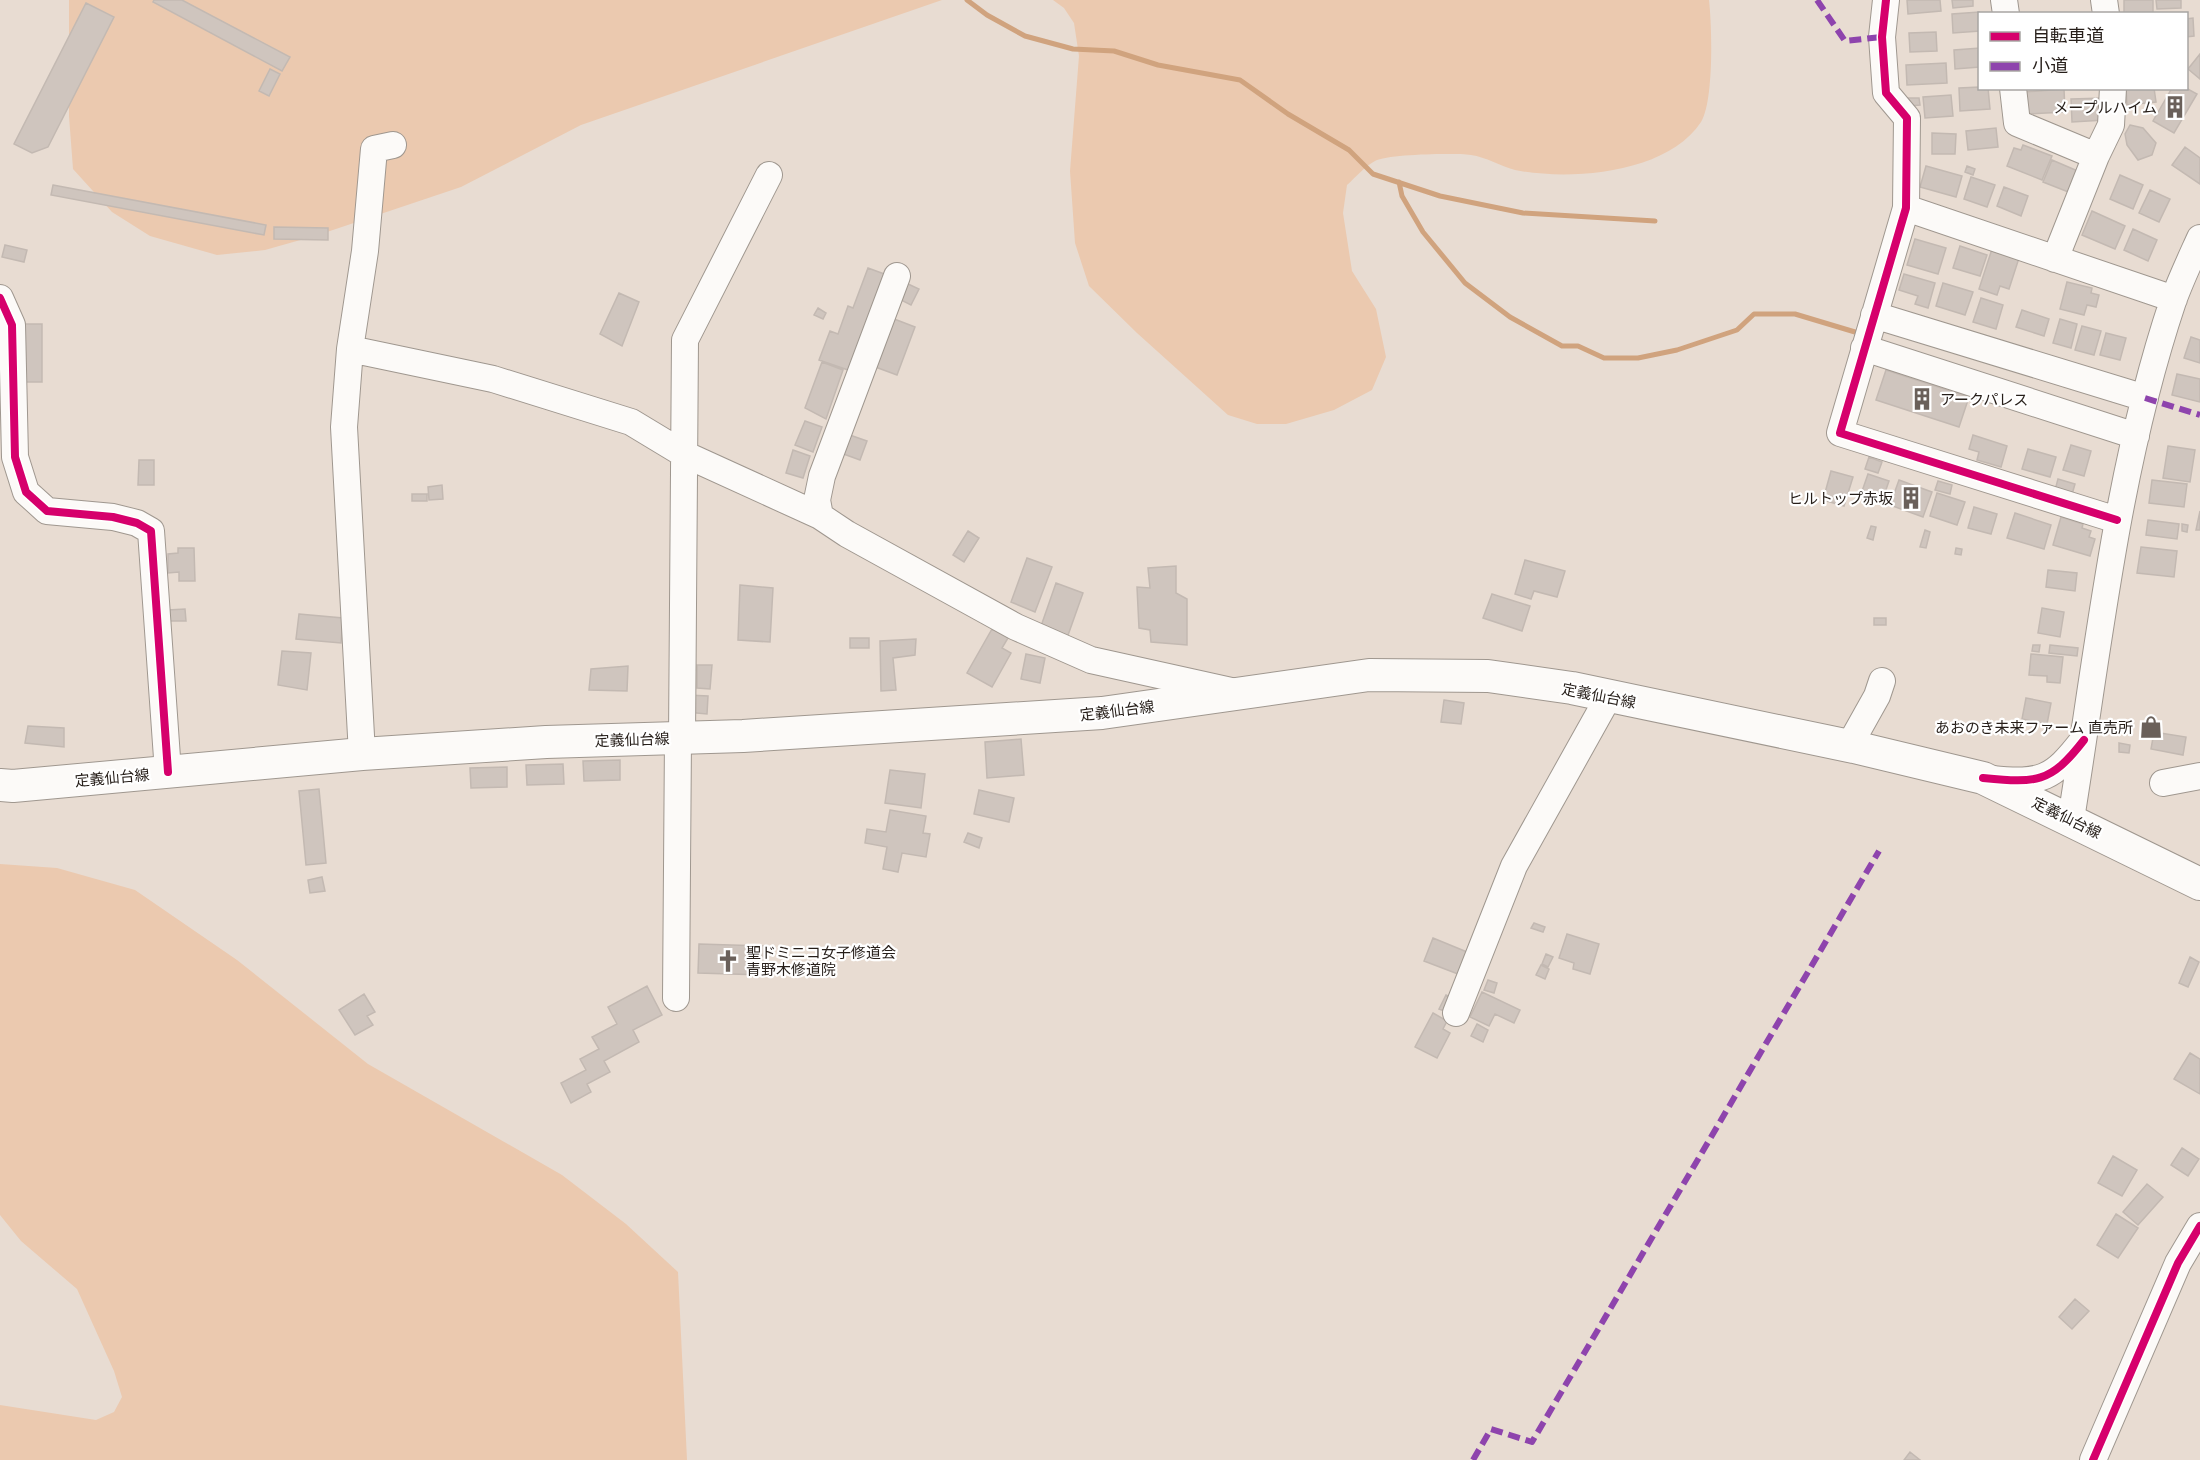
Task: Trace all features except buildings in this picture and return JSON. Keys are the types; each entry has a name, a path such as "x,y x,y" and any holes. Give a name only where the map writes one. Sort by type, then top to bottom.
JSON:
{"main road":[{"name":"定義仙台線","path":"0,785 13,786 362,754 546,742 680,738 1102,713 1369,675 1488,676 1609,696 1849,746 1983,778 2200,884"}],"street":[{"path":"1886,0 1881,37 1886,93 1907,118 1906,208 1840,434 2117,520"},
{"path":"2013,90 2017,123 2096,156"},
{"path":"2055,259 2096,156 2111,125 2113,90"},
{"path":"362,754 344,427 350,349 365,251 374,149 393,145"},
{"path":"676,998 685,340 769,175"},
{"path":"1906,208 2174,299"},
{"path":"2071,819 2117,520 2145,398 2174,299 2200,238"},
{"path":"820,516 817,500 822,476 897,276"},
{"path":"0,298 12,325 15,457 26,492 47,510 113,518 137,523 151,531 168,772"},
{"path":"1874,315 2145,398"},
{"path":"1864,348 2136,436"},
{"path":"350,349 493,379 631,422 684,454 820,516 847,534 1016,627 1091,660 1240,693"},
{"path":"1997,391 2006,356"},
{"path":"1849,746 1877,696 1882,681"},
{"path":"1456,1013 1514,866 1609,696"},
{"path":"1983,778 2025,782 2043,778 2066,763 2084,740"},
{"path":"2163,783 2200,776"},
{"path":"2093,1460 2178,1263 2200,1226"}],"shaded area":[{"path":"69,0 942,0 581,125 461,187 318,235 265,250 217,255 150,236 112,212 73,169 69,116"},
{"path":"1053,0 1709,0 1711,44 1708,98 1701,122 1685,139 1665,153 1616,170 1589,173 1537,173 1515,170 1477,156 1451,154 1394,157 1375,161 1368,166 1347,185 1343,213 1352,271 1376,309 1386,357 1372,390 1334,410 1286,424 1257,424 1228,415 1089,286 1075,243 1070,171 1079,56 1074,23 1064,8"},
{"path":"0,864 57,868 135,890 237,960 368,1064 562,1175 626,1224 678,1272 687,1460 0,1460 0,1405 96,1420 114,1412 122,1397 114,1371 77,1289 21,1241 0,1215"}],"waterway":[{"path":"967,0 987,15 1025,36 1073,49 1114,51 1158,65 1240,80 1288,114 1349,150 1373,174 1440,196 1523,213 1655,221"},
{"path":"1399,182 1402,196 1423,232 1465,283 1510,317 1562,346 1578,346 1604,358 1638,358 1677,350 1737,330 1754,314 1795,314 1855,332"}],"marked path":[{"path":"1817,0 1845,41 1882,37"},
{"path":"2145,398 2200,415"},
{"path":"1473,1460 1491,1429 1532,1442 1879,851"}],"cycle path":[{"path":"1886,0 1882,37 1886,93 1907,118 1906,208 1840,433 2117,520"},
{"path":"0,298 12,325 15,457 26,492 47,511 113,517 137,523 151,531 168,772"},
{"path":"1983,778 2029,780 2041,777 2061,765 2084,740"},
{"path":"2093,1460 2178,1263 2200,1226"}],"place":[{"name":"メープルハイム","path":"2175,107"},
{"name":"アークパレス","path":"1922,399"},
{"name":"ヒルトップ赤坂","path":"1911,498"},
{"name":"あおのき未来ファーム 直売所","path":"2151,727"},
{"name":"聖ドミニコ女子修道会 青野木修道院","path":"728,961"}]}
